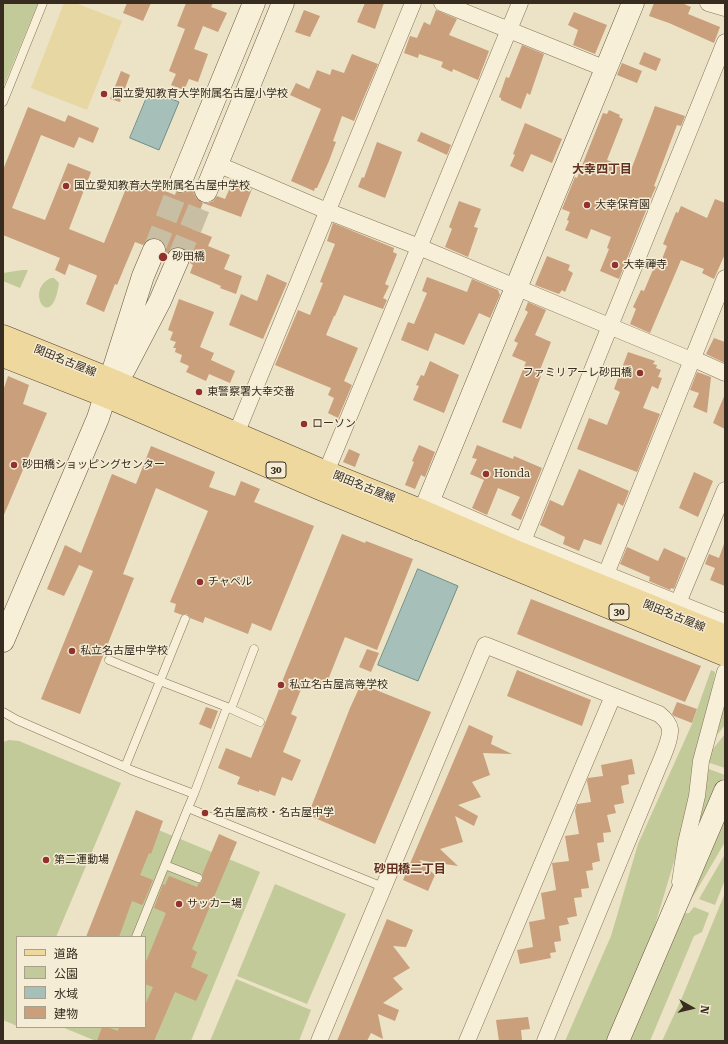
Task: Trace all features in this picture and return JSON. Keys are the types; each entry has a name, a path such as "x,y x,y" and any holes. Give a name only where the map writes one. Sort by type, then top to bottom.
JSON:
{"main road":[{"name":"関田名古屋線","path":"3,336 110,389 323,481 424,514 519,554 725,636"},
{"name":"関田名古屋線","path":"3,356 110,389 236,434 323,481"},
{"name":"関田名古屋線","path":"519,554 725,655"}],"street":[{"path":"182,181 254,3"},
{"path":"206,191 283,3"},
{"path":"236,434 413,3"},
{"path":"442,3 508,31 606,69"},
{"path":"323,481 520,3"},
{"path":"424,514 633,3"},
{"path":"708,3 725,8"},
{"path":"725,42 609,327 519,554 606,574 725,622"},
{"path":"217,164 327,211 419,247 609,327 691,360 696,360 725,373"},
{"path":"3,641 110,389 143,276 154,250"},
{"path":"110,389 160,301 178,259"},
{"path":"606,574 725,278"},
{"path":"678,603 725,490"},
{"path":"319,1041 485,645 659,714 666,719 670,729 669,737 654,777 545,1041"},
{"path":"677,903 686,843 697,796 701,761 725,672"},
{"path":"467,1041 613,696"},
{"path":"618,1041 725,791"}],"lane":[{"path":"3,102 43,3"},
{"path":"126,767 185,619"},
{"path":"136,936 254,649"},
{"path":"109,660 260,722"},
{"path":"3,712 17,720 126,767 194,794"},
{"path":"188,808 383,887"},
{"path":"165,865 198,878"}],"green space":[{"path":"3,3 38,3 3,88"},
{"path":"28,270 20,288 3,281 3,273"},
{"path":"51,278 54,278 59,283 51,306 46,307 39,299 39,291 43,284"},
{"path":"711,670 715,672 715,674 681,838 642,969 612,1041 565,1041 611,936 638,844 692,724"},
{"path":"725,699 725,725 717,735"},
{"path":"725,734 725,768 707,762 712,750"},
{"name":"第二運動場","path":"9,740 19,741 121,783 56,936 16,936 16,1026 3,1020 3,742"},
{"path":"706,768 725,775 703,823 697,821"},
{"path":"725,808 725,842 691,900 686,898"},
{"name":"サッカー場","path":"144,824 260,872 191,1041 96,1041 64,1028 146,1028 146,936 98,936"},
{"path":"725,854 725,880 715,905 699,899"},
{"path":"275,884 346,914 307,1004 237,976"},
{"path":"725,893 725,1041 662,1041 681,1000"},
{"path":"694,907 709,913 702,932 694,936 650,1041 625,1041 679,914 689,913"},
{"path":"236,979 311,1010 299,1041 210,1041"}],"sand":[{"path":"64,3 75,3 122,21 87,110 31,88"}],"water":[{"path":"150,90 179,102 159,150 130,138"},
{"path":"418,569 458,586 418,681 378,665"}],"building":[{"path":"127,3 151,3 143,21 123,13"},
{"path":"186,3 213,3 211,7 227,13 218,32 203,26 194,49 208,54 198,82 189,79 184,90 171,85 176,74 169,71 185,29 177,26"},
{"path":"365,3 384,3 375,29 357,22"},
{"path":"654,3 682,3 691,7 688,14 720,27 714,43 669,23 649,16"},
{"path":"304,10 320,16 310,37 295,32"},
{"path":"436,10 457,19 449,35 489,51 478,80 453,69 452,72 441,67 443,62 419,54 418,58 404,53 410,36 417,38 424,22 430,25"},
{"path":"574,12 607,25 595,54 573,45 578,30 568,25"},
{"path":"522,45 544,54 530,95 527,93 521,109 501,100 499,97 506,77 509,78"},
{"path":"644,52 661,59 656,71 639,64"},
{"path":"352,54 378,64 354,121 342,116 333,141 336,142 329,161 317,188 315,188 314,191 291,181 321,109 290,95 296,83 309,89 317,70 330,75 332,69 344,73"},
{"path":"622,63 642,71 637,83 617,75"},
{"path":"121,71 130,75 120,102 110,99"},
{"path":"655,106 685,116 681,126 677,125 654,186 656,187 619,279 600,271 609,249 607,248 611,237 591,229 587,239 565,230 569,221 567,220 570,212 562,209 575,177 577,178 603,113 607,114 609,110 620,115 619,117 623,119 607,160 631,170"},
{"path":"28,107 65,122 68,115 99,128 93,143 79,137 74,148 41,135 12,208 45,220 68,163 91,172 69,229 104,243 127,186 132,187 136,179 175,195 176,192 182,193 188,191 193,185 196,198 203,203 192,229 212,237 208,246 230,255 224,269 242,276 236,294 190,273 193,265 190,263 188,252 183,248 177,247 171,249 166,255 164,242 158,238 152,238 147,240 143,245 135,242 117,285 115,284 104,312 86,304 97,276 96,275 69,264 65,275 55,270 60,258 3,235 3,170"},
{"path":"525,123 562,139 552,163 531,154 523,172 510,166"},
{"path":"421,132 451,145 447,155 417,141"},
{"path":"377,142 402,152 385,198 358,187 362,177 364,178"},
{"path":"233,181 252,189 241,217 203,203 213,201 217,196 225,199"},
{"path":"715,199 725,203 725,254 714,279 702,273 704,269 681,260 650,333 630,324 636,309 633,307 641,290 644,291 655,265 659,267 667,246 663,244 676,212 678,213 681,206 707,218"},
{"path":"459,201 481,209 474,227 478,228 468,257 445,247 452,229 449,227"},
{"path":"333,223 394,248 393,252 397,254 385,284 389,286 383,298 387,300 383,309 344,295 326,335 358,348 344,381 352,385 338,418 328,413 334,398 328,395 331,388 275,365 298,310 310,315 323,283 320,282 335,244 327,241"},
{"path":"547,256 570,265 568,270 573,273 565,292 562,290 559,294 535,285"},
{"path":"267,274 287,283 263,339 229,325 241,294 257,301"},
{"path":"427,277 467,292 472,279 498,290 500,295 490,318 479,313 464,345 435,333 428,351 401,340 408,322 414,324 427,293 422,291"},
{"path":"179,299 214,312 200,347 214,353 211,360 235,371 230,383 209,374 206,381 186,372 189,366 180,362 182,355 175,352 176,348 173,348 176,342 170,340 173,332 168,330"},
{"path":"528,302 546,310 535,335 551,342 538,375 541,376 521,429 502,422 526,362 512,356 518,343 514,341 528,312 525,310"},
{"path":"714,338 725,342 725,363 706,354"},
{"path":"628,352 655,361 653,364 657,365 656,368 661,370 658,377 662,378 658,389 652,386 643,408 660,414 637,472 577,449 589,418 607,425 620,392 614,389"},
{"path":"430,361 459,375 444,413 413,400 419,386 416,385 421,375 424,376"},
{"path":"697,372 711,377 707,413 693,407 699,393 690,390"},
{"name":"砂田橋ショッピングセンター","path":"8,376 29,385 23,404 47,413 3,517 3,391"},
{"path":"725,394 725,429 713,423"},
{"path":"419,445 435,452 425,477 421,475 415,489 405,485 414,462 412,461"},
{"path":"477,445 513,459 514,456 542,468 521,520 511,515 520,497 498,488 487,515 472,508 484,480 470,474 477,459 472,458"},
{"path":"151,446 215,472 209,487 235,496 241,481 260,489 254,502 314,526 271,631 252,623 248,634 205,617 203,623 190,618 187,614 182,615 174,612 176,604 170,602 208,511 156,488 123,574 134,578 80,714 41,699 93,571 79,565 64,596 47,589 65,545 81,553 112,474 136,484"},
{"path":"349,449 360,454 355,467 343,462"},
{"path":"579,469 629,491 623,506 618,503 601,545 584,539 579,551 563,544 565,537 540,525 550,500 563,506"},
{"path":"694,472 713,481 698,517 679,508"},
{"path":"342,534 365,543 366,541 413,559 377,650 345,637 326,685 306,677 291,714 297,717 283,752 301,760 292,781 282,777 275,796 237,784 240,777 218,768 226,748 251,758"},
{"path":"724,544 725,586 710,580 715,568 705,564 709,554 719,558"},
{"path":"627,547 658,561 664,548 686,558 674,589 671,588 670,590 649,581 650,577 620,564"},
{"path":"531,599 701,666 685,702 517,634"},
{"path":"367,649 379,653 371,672 359,667"},
{"path":"517,670 591,700 582,726 507,696"},
{"path":"361,684 431,712 375,844 308,815"},
{"path":"677,702 697,709 692,723 672,714"},
{"path":"206,707 218,711 211,729 199,724"},
{"path":"469,725 493,736 491,744 512,754 483,753 490,775 472,782 481,797 458,805 478,816 474,826 455,816 463,842 440,849 458,866 419,860 435,875 428,891 403,880"},
{"path":"632,759 635,774 628,775 629,784 621,786 624,803 614,805 616,813 607,815 611,832 603,833 604,842 597,843 600,861 592,863 593,870 586,871 589,888 581,889 582,897 574,898 577,916 567,918 569,924 559,926 561,941 554,942 556,952 550,953 551,958 520,964 517,950 533,947 529,922 545,919 541,893 556,890 552,863 569,861 565,836 579,834 575,811 577,804 591,802 587,781 588,778 603,776 601,765"},
{"path":"136,810 163,821 151,854 149,853 140,875 153,880 143,904 142,905 132,901 119,936 86,936"},
{"path":"219,834 237,842 192,949 197,952 191,967 208,975 196,1001 175,992 154,1041 97,1041 102,1028 110,1028 118,1031 119,1028 146,1028 146,1003 153,987 146,984 146,962 166,913 154,908 163,884 165,885 169,876 197,887 199,883 202,882 202,875"},
{"path":"387,919 413,930 406,947 393,946 410,968 393,978 403,989 383,1003 399,1010 395,1021 378,1014 383,1039 371,1033 367,1041 337,1041"},
{"path":"528,1017 530,1029 521,1030 522,1040 499,1041 496,1020"}],"tunnel":[{"path":"154,250 181,181"},
{"path":"178,259 206,191"}],"place":[{"name":"国立愛知教育大学附属名古屋小学校","path":"104,94"},
{"name":"国立愛知教育大学附属名古屋中学校","path":"66,186"},
{"name":"大幸保育園","path":"587,205"},
{"name":"砂田橋","path":"163,257"},
{"name":"大幸禪寺","path":"615,265"},
{"name":"ファミリアーレ砂田橋","path":"640,373"},
{"name":"東警察署大幸交番","path":"199,392"},
{"name":"ローソン","path":"304,424"},
{"name":"砂田橋ショッピングセンター","path":"14,465"},
{"name":"Honda","path":"486,474"},
{"name":"チャペル","path":"200,582"},
{"name":"私立名古屋中学校","path":"72,651"},
{"name":"私立名古屋高等学校","path":"281,685"},
{"name":"名古屋高校・名古屋中学","path":"205,813"},
{"name":"第二運動場","path":"46,860"},
{"name":"サッカー場","path":"179,904"}],"district":[{"name":"大幸四丁目","path":"602,169"},
{"name":"砂田橋二丁目","path":"410,869"}]}
